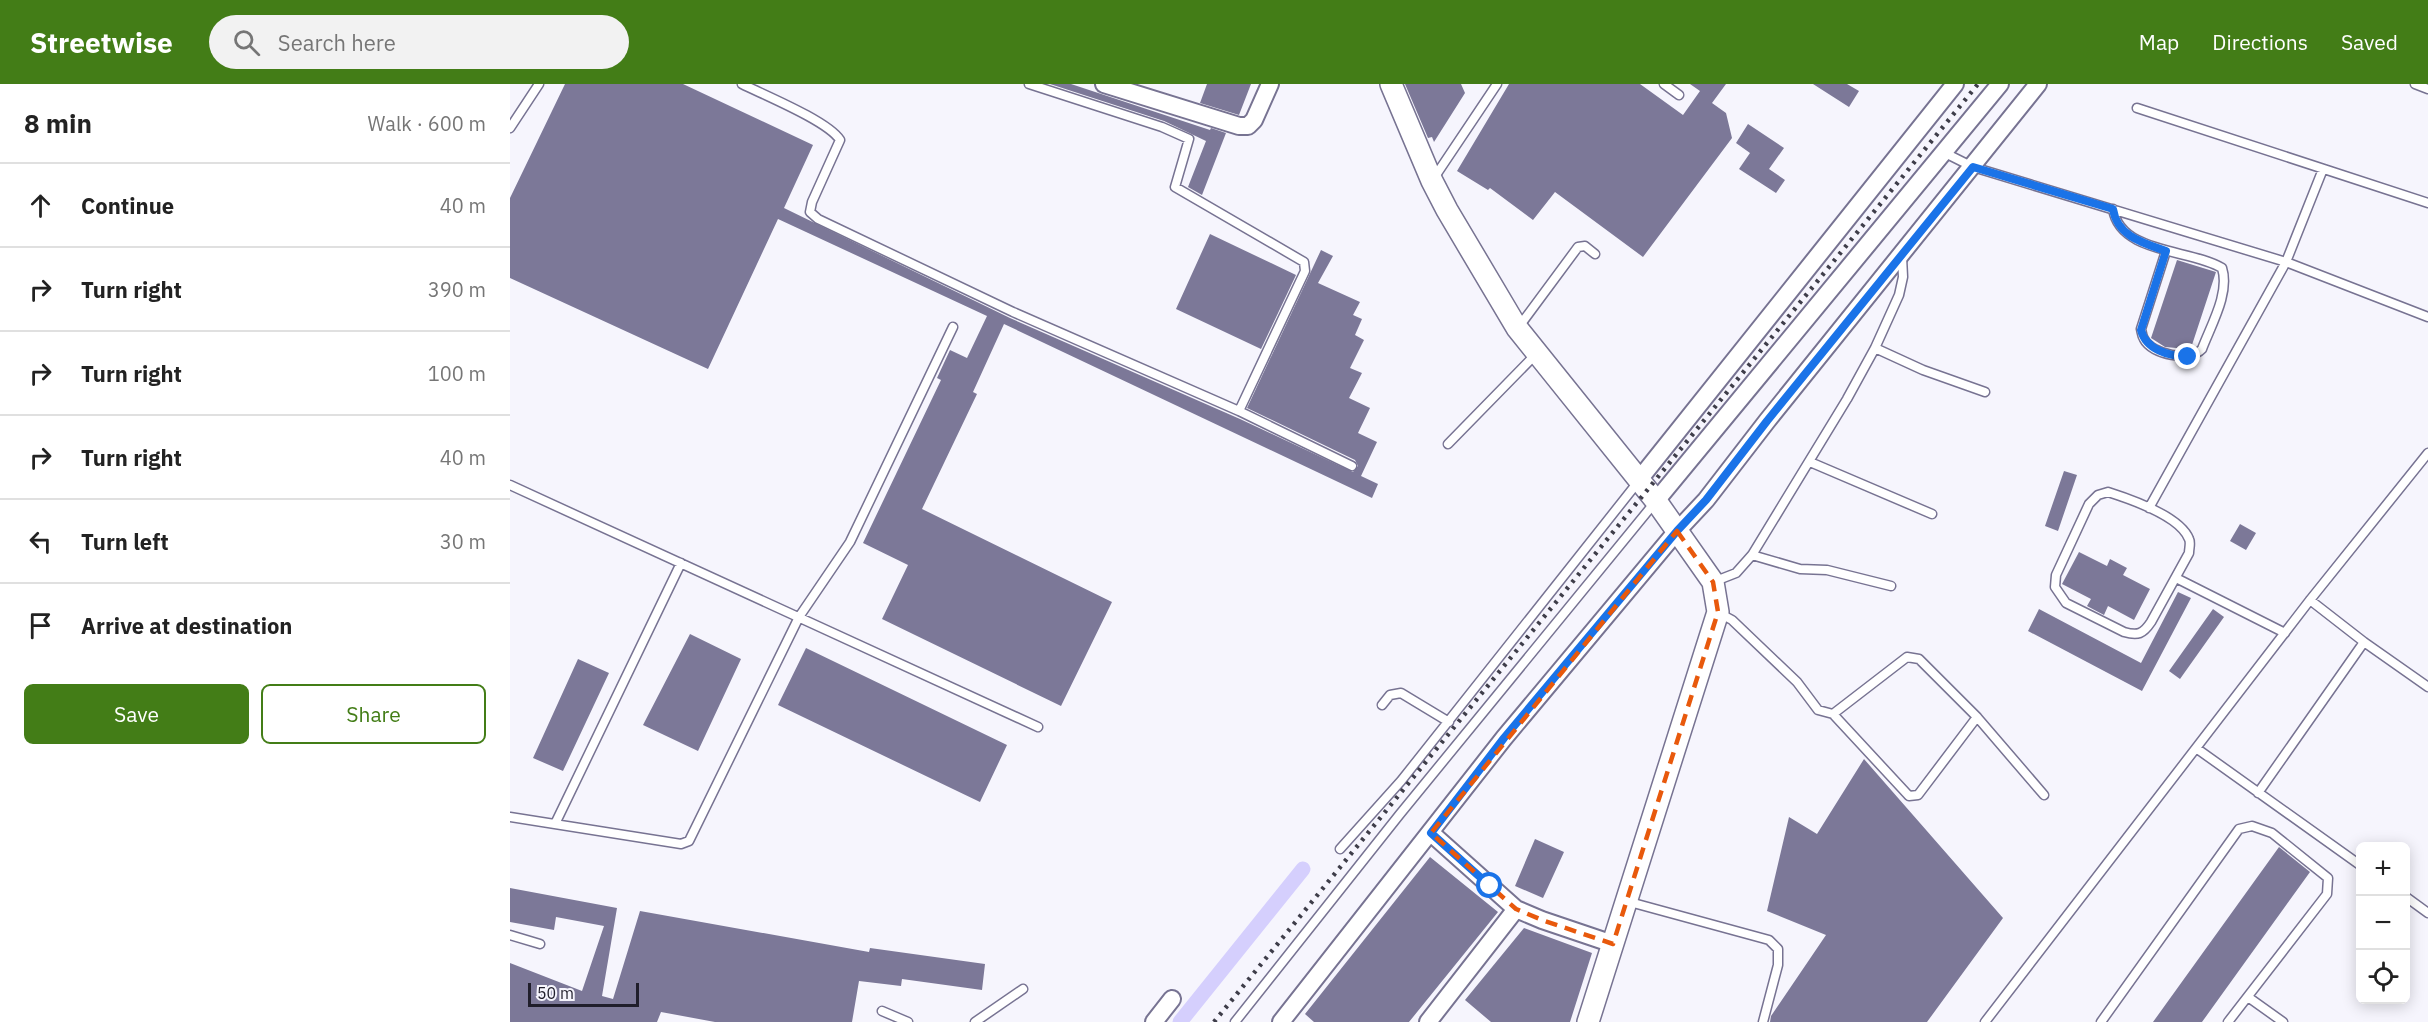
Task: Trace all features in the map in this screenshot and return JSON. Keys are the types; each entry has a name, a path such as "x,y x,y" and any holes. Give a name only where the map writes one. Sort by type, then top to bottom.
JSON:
{"street":[{"path":"1104,84 1239,126 1248,126 1254,120 1270,84"},
{"path":"1391,84 1432,181 1518,328 1656,501 1713,582 1718,612 1612,944 1592,1020"},
{"path":"1638,481 1955,84"},
{"path":"1656,501 1947,154 2000,84"},
{"path":"1285,1021 1504,738 1677,531 1706,500 1902,254 1968,165 2038,84"},
{"path":"1431,833 1516,909 1612,944"},
{"path":"1428,1022 1516,909"},
{"path":"1154,1022 1172,999"}],"lane":[{"path":"510,128 539,84"},
{"path":"742,84 815,121 837,135 840,140 812,202 810,212 818,219 1013,312 1239,411 1352,465"},
{"path":"1029,84 1162,128 1189,140 1175,187 1180,192 1202,202 1304,262 1305,271 1239,411"},
{"path":"1432,181 1497,84"},
{"path":"1665,84 1679,94"},
{"path":"2415,84 2428,89"},
{"path":"2137,108 2428,203"},
{"path":"1947,154 1968,165 2286,262 2428,317"},
{"path":"2149,508 2286,262 2323,169"},
{"path":"2113,209 2115,221 2120,229 2166,251 2212,262 2222,268 2225,278 2222,294 2202,349 2197,355 2178,357 2152,348 2144,340 2141,330 2166,251"},
{"path":"1518,328 1578,247 1585,246 1595,254"},
{"path":"1713,582 1736,573 1752,555 1810,462 1875,348 1899,295 1903,277 1902,254"},
{"path":"510,817 681,844 689,841 799,617 850,542 953,327"},
{"path":"1875,348 1923,370 1985,392"},
{"path":"1448,444 1537,353"},
{"path":"1985,1022 2310,600 2428,453"},
{"path":"1810,462 1932,514"},
{"path":"1340,849 1449,722 1638,481"},
{"path":"510,485 1038,727"},
{"path":"2108,492 2149,508 2171,519 2183,529 2190,540 2189,553 2176,578 2144,633 2134,635 2066,603 2055,587 2056,575 2089,504 2098,495 2108,492"},
{"path":"1235,1022 1408,804 1656,501"},
{"path":"1752,555 1800,569 1827,570 1891,586"},
{"path":"555,824 681,563"},
{"path":"2176,578 2285,633"},
{"path":"2310,600 2428,687"},
{"path":"1718,612 1731,620 1797,682 1818,710 1833,714 1908,796 1918,795 1977,717"},
{"path":"2258,793 2364,642"},
{"path":"1833,714 1907,657 1919,659 1977,717 2044,795"},
{"path":"1382,705 1390,695 1401,693 1449,722"},
{"path":"2196,748 2356,862"},
{"path":"2102,1022 2239,829 2252,826 2272,833 2328,878 2327,894 2228,1022"},
{"path":"2410,900 2428,913"},
{"path":"1626,901 1769,940 1778,949 1778,965 1763,1022"},
{"path":"510,935 540,944"},
{"path":"975,1022 1023,989"},
{"path":"2248,997 2283,1022"},
{"path":"882,1011 908,1022"}],"highlighted area":[{"path":"1677,531 1713,582 1718,612 1613,944 1516,909 1431,833"}],"building":[{"path":"565,84 683,84 813,145 784,208 1010,318 1240,419 1353,472 1358,466 1355,460 1247,408 1321,250 1333,256 1318,283 1360,302 1353,315 1362,319 1355,335 1364,340 1350,368 1362,373 1349,398 1370,408 1358,433 1377,442 1361,476 1378,484 1372,498 1004,324 973,392 977,394 922,509 1112,602 1061,706 882,619 908,565 863,543 941,380 937,378 950,350 967,358 987,316 778,219 708,369 510,278 510,198"},
{"path":"1050,84 1071,84 1210,130 1211,128 1226,133 1202,195 1188,187 1206,141 1164,121"},
{"path":"1207,84 1251,84 1239,115 1200,103"},
{"path":"1405,84 1461,84 1465,93 1434,142 1432,137 1428,138"},
{"path":"1509,84 1640,84 1683,115 1700,91 1690,84 1726,84 1712,103 1726,113 1732,138 1643,257 1555,192 1533,220 1490,188 1488,190 1457,171"},
{"path":"1813,84 1847,84 1859,91 1849,107"},
{"path":"1748,124 1784,148 1769,169 1785,180 1776,193 1739,169 1750,153 1736,143"},
{"path":"1210,234 1296,275 1261,349 1176,309"},
{"path":"2177,260 2216,272 2191,348 2188,349 2165,347 2151,338"},
{"path":"2064,471 2077,475 2058,531 2045,526"},
{"path":"2240,524 2256,533 2246,550 2230,541"},
{"path":"2079,552 2107,566 2110,559 2127,568 2123,575 2150,589 2134,620 2108,606 2104,615 2087,606 2091,599 2062,584"},
{"path":"2178,592 2191,598 2142,691 2028,631 2039,609 2141,663"},
{"path":"2213,609 2224,617 2180,679 2169,671"},
{"path":"690,634 741,659 698,751 643,725"},
{"path":"806,648 1007,745 980,802 778,705"},
{"path":"578,659 609,673 563,771 533,758"},
{"path":"1864,759 2003,918 1927,1022 1770,1022 1771,1016 1826,935 1767,911 1789,817 1817,834"},
{"path":"1535,839 1564,852 1543,898 1515,886"},
{"path":"2279,847 2310,872 2202,1022 2153,1022"},
{"path":"1430,857 1498,912 1409,1022 1314,1022 1305,1014"},
{"path":"510,888 617,908 602,996 613,999 640,911 869,952 870,948 985,964 982,990 902,979 901,986 859,981 852,1022 715,1022 661,1012 657,1022 510,1022 510,963 582,991 604,926 556,917 554,930 510,922"},
{"path":"1524,928 1592,953 1570,1022 1491,1022 1465,1000"}],"waterway":[{"path":"1180,1022 1303,869"}],"railway":[{"path":"1214,1022 1978,84"}],"route":[{"path":"1490,886 1431,833 1504,738 1677,531 1706,500 1767,421 1973,167 2113,209 2115,221 2120,229 2132,237 2166,251 2141,330 2144,340 2152,348 2178,357 2188,357"}]}
